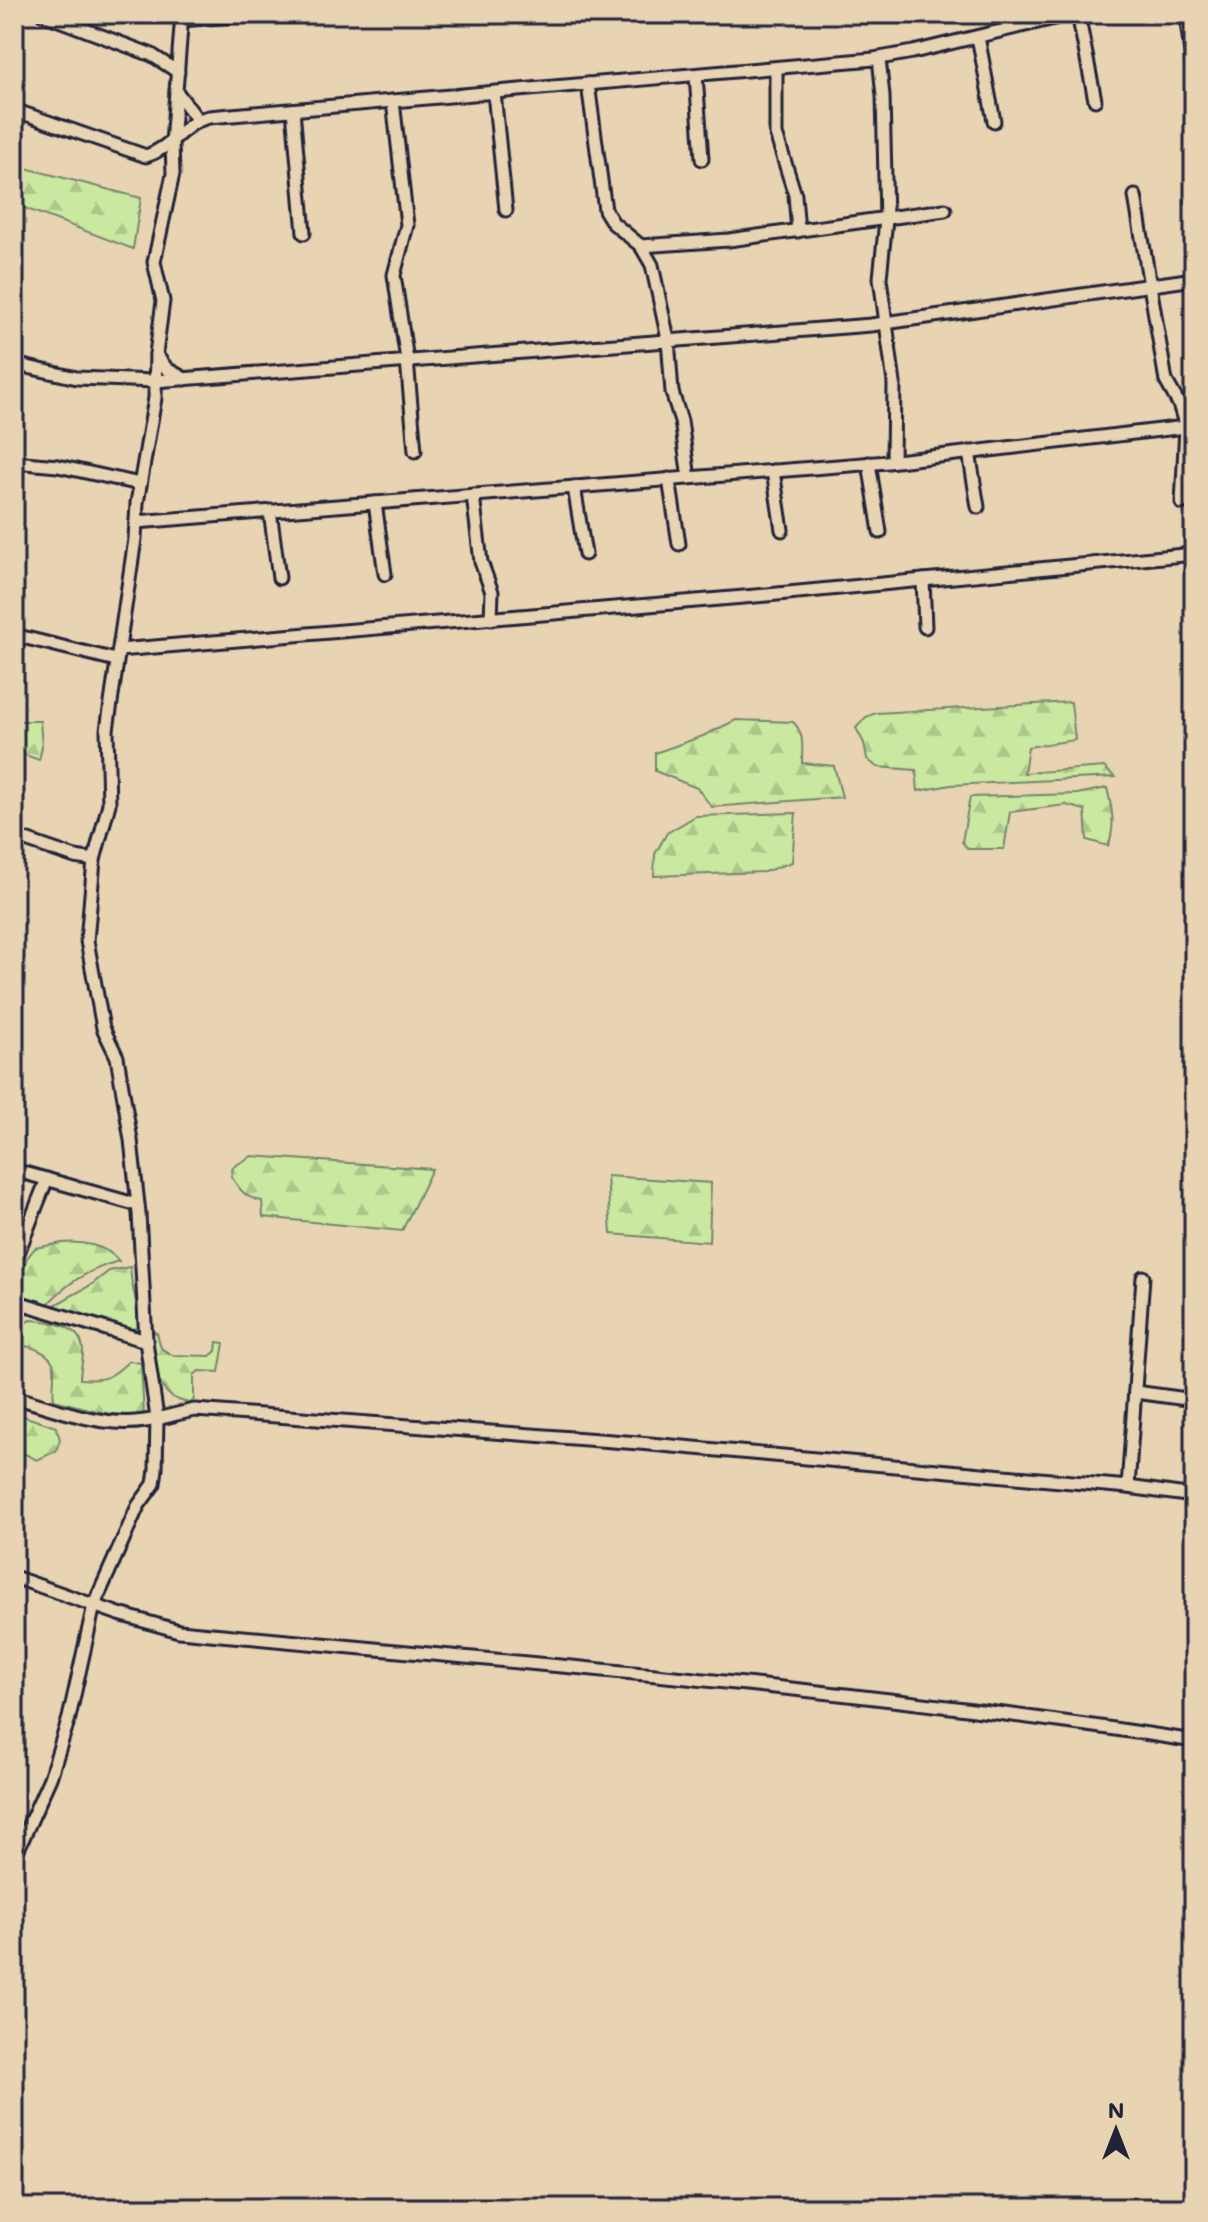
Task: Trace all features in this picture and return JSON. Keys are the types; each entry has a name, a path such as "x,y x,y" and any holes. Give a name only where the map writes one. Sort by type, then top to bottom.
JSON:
{"street":[{"path":"43,14 152,55 178,72"},
{"path":"14,1858 17,1839 50,1778 69,1718 94,1605 138,1506 154,1484 157,1418 146,1341 131,1140 117,1057 103,1028 87,941 94,860 109,804 107,730 140,484 155,398 156,354 163,301 154,262 173,174 172,143 181,17 260,14"},
{"path":"14,110 146,156 161,152 197,119 879,58 1071,14"},
{"path":"1078,14 1095,100"},
{"path":"1186,14 1194,76"},
{"path":"978,37 994,121"},
{"path":"879,58 886,220 880,278 894,383 893,461"},
{"path":"776,68 776,134 795,195 798,231"},
{"path":"696,75 702,159"},
{"path":"588,84 605,210 613,223 641,246 652,265 668,339 672,392 681,421 689,478"},
{"path":"176,91 197,119"},
{"path":"494,93 506,210"},
{"path":"393,101 407,225 394,275 407,360 415,451"},
{"path":"293,110 304,233"},
{"path":"1135,196 1166,381 1190,427 1182,503"},
{"path":"641,246 729,240 945,210"},
{"path":"14,364 77,378 186,379 887,322 1194,279"},
{"path":"156,354 167,369 186,379"},
{"path":"136,522 893,461 1190,427"},
{"path":"969,452 978,507"},
{"path":"14,462 58,466 140,484"},
{"path":"869,463 880,532"},
{"path":"773,471 782,530"},
{"path":"669,479 679,544"},
{"path":"574,487 585,554"},
{"path":"473,495 481,562 492,592 491,619"},
{"path":"375,503 385,574"},
{"path":"270,511 279,578"},
{"path":"14,635 118,655 1194,554"},
{"path":"923,580 925,627"},
{"path":"14,836 75,857 94,860"},
{"path":"14,1170 138,1205"},
{"path":"14,1263 47,1179"},
{"path":"1128,1487 1143,1277"},
{"path":"14,1301 146,1341"},
{"path":"1135,1392 1194,1400"},
{"path":"14,1397 78,1415 118,1422 145,1421 195,1410 639,1443 1128,1487 1194,1496"},
{"path":"14,1577 179,1631 824,1691 1194,1741"}],"green space":[{"path":"14,165 141,198 133,249 14,204"},
{"path":"1071,702 1075,740 1028,747 1024,773 1104,767 1115,777 951,785 918,791 916,770 877,767 867,759 864,743 856,728 866,717 876,713"},
{"path":"736,720 793,722 801,736 802,763 834,766 842,797 712,807 697,788 655,771 655,753"},
{"path":"14,721 40,721 42,747 39,760 14,751"},
{"path":"1107,788 1113,824 1108,846 1087,840 1085,810 1066,805 1010,812 1004,849 968,849 962,842 970,797 1077,794"},
{"path":"796,813 792,862 764,872 654,876 655,854 667,833 696,816"},
{"path":"252,1156 432,1169 402,1231 263,1217 262,1201 244,1193 231,1176 233,1167"},
{"path":"607,1176 711,1183 709,1242 611,1234"},
{"path":"62,1243 93,1245 119,1261 80,1277 47,1305 15,1293 27,1258 35,1248"},
{"path":"130,1267 141,1329 123,1328 53,1306 109,1271"},
{"path":"31,1320 56,1324 78,1336 83,1352 80,1379 102,1379 129,1361 141,1363 144,1416 108,1414 54,1400 54,1367 49,1357 18,1345 14,1350 14,1327"},
{"path":"154,1332 161,1348 172,1355 210,1356 216,1351 217,1342 224,1343 219,1372 199,1371 194,1375 194,1399 191,1403 170,1395 159,1381 151,1339"},
{"path":"14,1413 56,1427 60,1439 56,1451 37,1460 19,1451 14,1453"}]}
